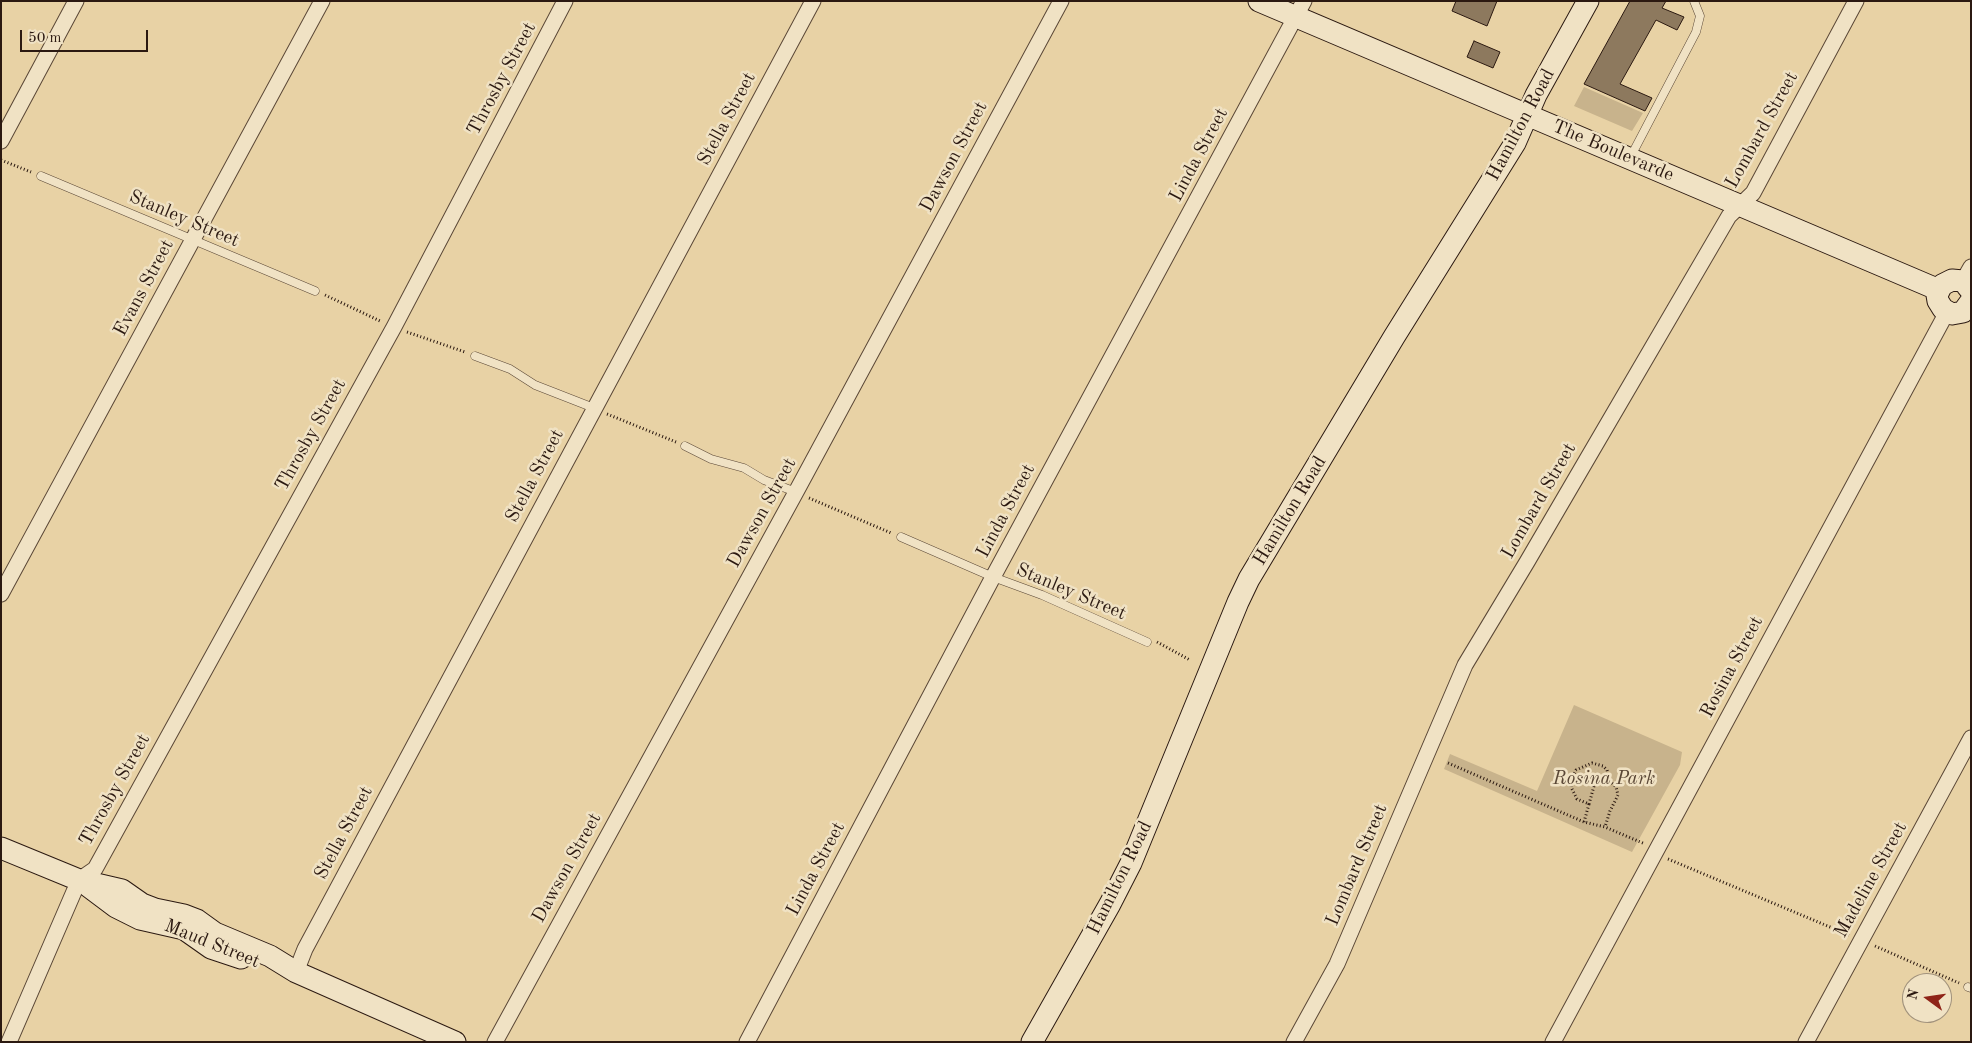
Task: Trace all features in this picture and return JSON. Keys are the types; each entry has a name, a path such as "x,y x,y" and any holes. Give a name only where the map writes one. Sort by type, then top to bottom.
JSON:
{"street":[{"path":"1,141 76,1"},
{"name":"Evans Street","path":"1,594 322,1"},
{"name":"Throsby Street","path":"79,880 94,869 394,327 566,1"},
{"name":"Stella Street","path":"296,972 305,949 813,1"},
{"name":"Dawson Street","path":"495,1042 796,492 1061,1"},
{"name":"The Boulevarde","path":"1259,1 1300,9 1528,115 1938,290"},
{"name":"Hamilton Road","path":"1032,1042 1110,904 1131,862 1249,579 1394,336 1515,144 1540,88 1588,1"},
{"name":"Lombard Street","path":"1294,1042 1337,964 1465,665 1528,562 1729,216 1753,193 1856,1"},
{"name":"Linda Street","path":"747,1042 993,577 1300,9"},
{"path":"1968,280 1946,281 1938,290 1938,301 1943,310 1958,314 1971,303"},
{"name":"Rosina Street","path":"1553,1042 1947,312"},
{"name":"Madeline Street","path":"1806,1042 1971,738"},
{"name":"Maud Street","path":"1,848 79,880 116,907 140,919 184,929 211,948 265,966 296,972 455,1042"},
{"path":"9,1042 79,880"}],"lane":[{"path":"1630,158 1696,32 1700,16 1694,1"},
{"name":"Stanley Street","path":"41,176 315,291"},
{"path":"475,356 510,369 535,385 594,408"},
{"path":"685,446 711,459 744,468 764,480 796,492"},
{"name":"Stanley Street","path":"900,538 993,577 1042,594 1146,642"}],"path":[{"path":"1,160 41,176"},
{"path":"315,291 394,327 475,356"},
{"path":"594,408 685,446"},
{"path":"796,492 900,538"},
{"path":"1146,642 1160,643 1190,660"},
{"path":"1448,763 1584,822 1605,827 1970,988"},
{"path":"1589,804 1577,799 1571,788 1572,776 1576,770 1592,763 1602,766 1607,770 1610,781 1616,787 1618,795 1605,827"},
{"path":"1584,822 1594,786 1600,781 1610,781"}],"green space":[{"path":"1584,87 1643,113 1632,131 1574,106"},
{"name":"Rosina Park","path":"1574,705 1682,752 1680,765 1632,852 1444,769 1450,754 1537,791"}],"building":[{"path":"1456,1 1497,1 1487,26 1452,11"},
{"path":"1630,1 1666,1 1662,8 1684,17 1677,30 1656,20 1620,84 1652,98 1645,111 1584,84"},
{"path":"1474,41 1500,52 1493,68 1467,57"}]}
